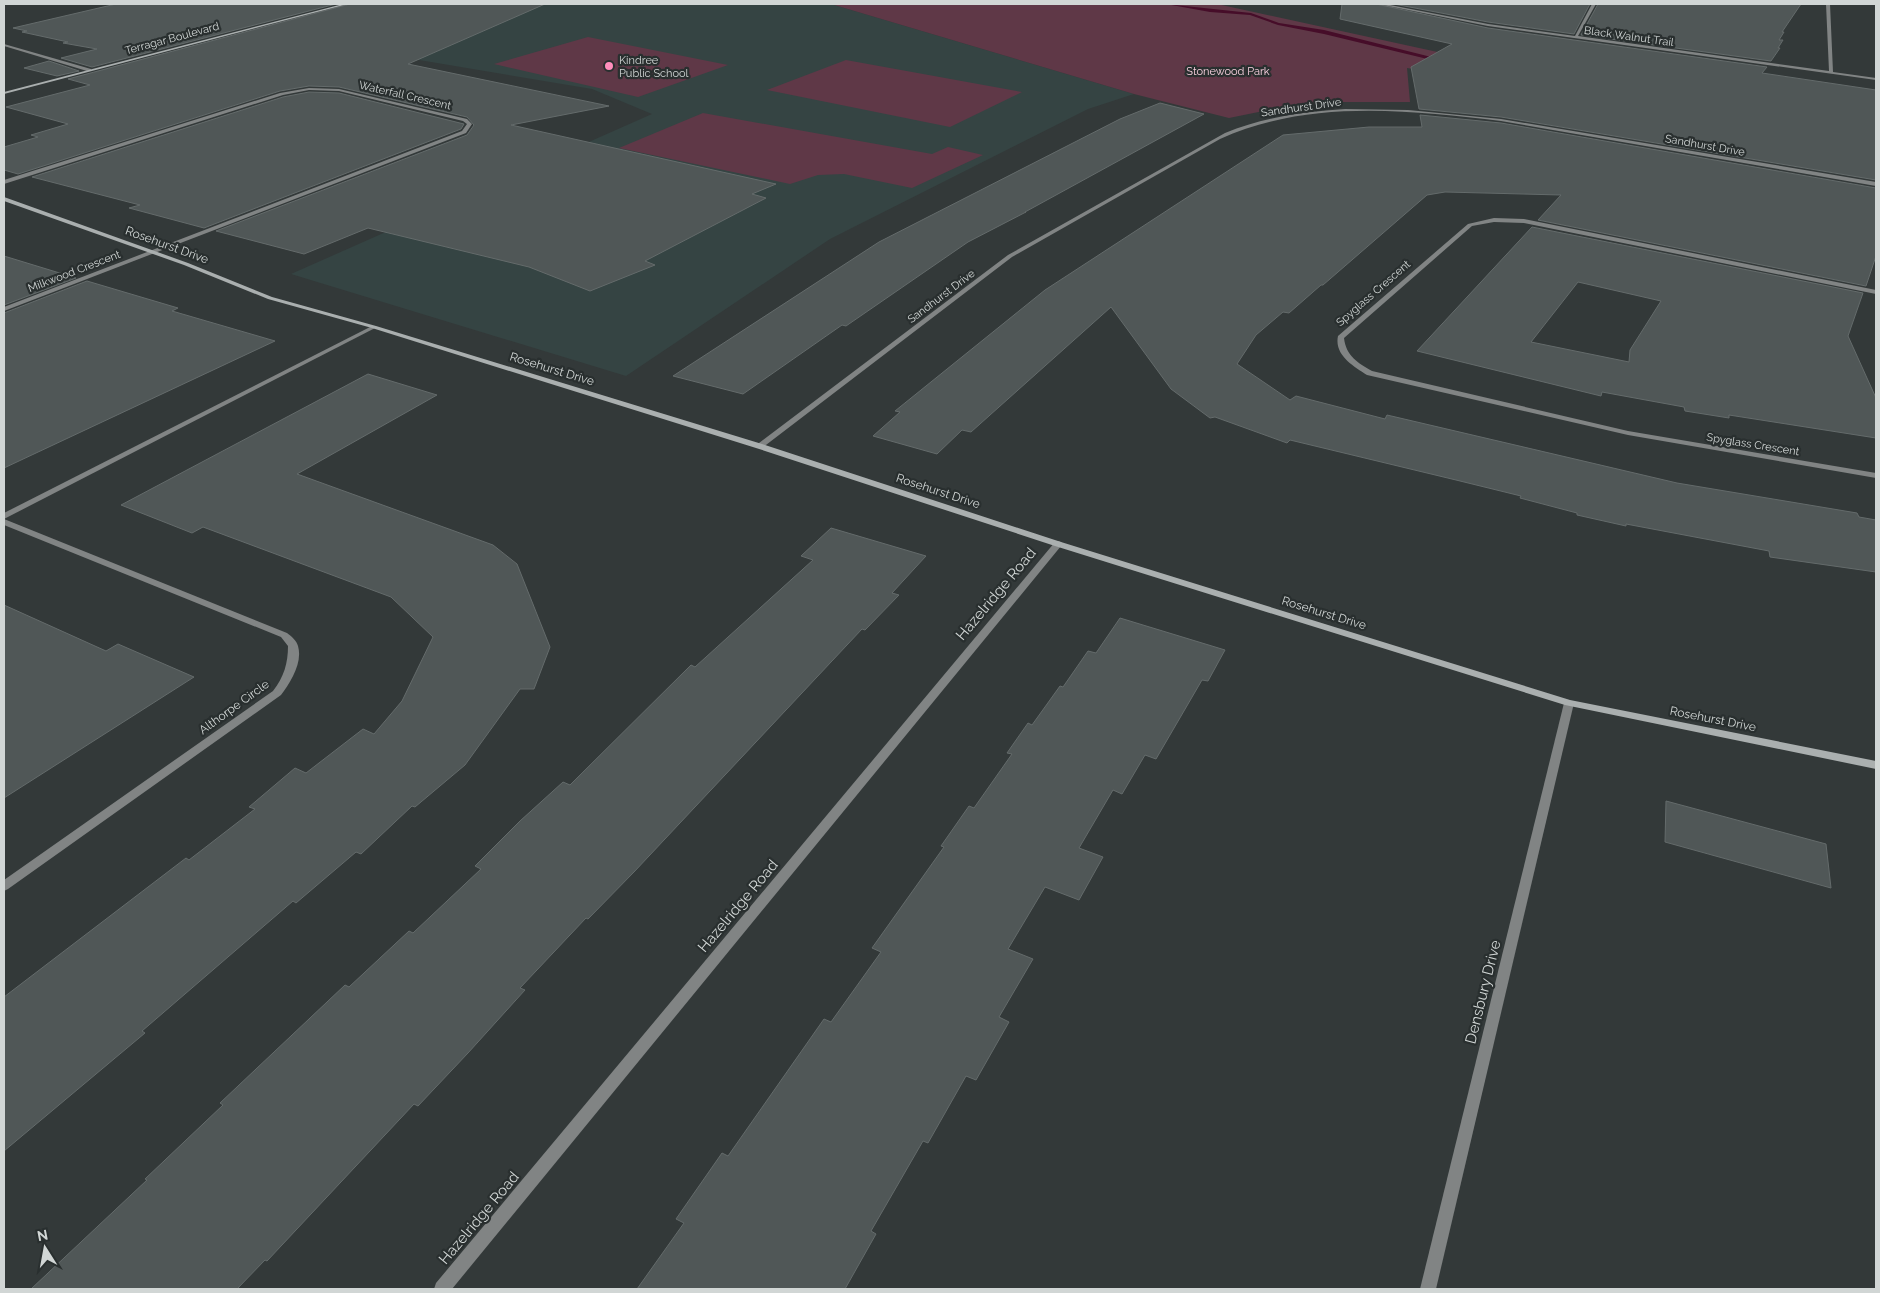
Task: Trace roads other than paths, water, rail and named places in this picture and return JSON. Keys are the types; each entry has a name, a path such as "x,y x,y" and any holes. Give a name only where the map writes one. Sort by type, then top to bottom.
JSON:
{"street":[{"name":"Terragar Boulevard","path":"4,93 346,4"},
{"name":"Black Walnut Trail","path":"1380,4 1488,25 1876,79"},
{"path":"1576,37 1594,4"},
{"path":"1828,4 1831,73"},
{"path":"4,45 89,70"},
{"name":"Waterfall Crescent","path":"4,182 282,94 309,89 340,90 465,120 470,124 464,132 152,252"},
{"name":"Sandhurst Drive","path":"759,446 1010,256 1218,138 1253,124 1291,117 1348,111 1450,114 1501,120 1876,184"},
{"name":"Rosehurst Drive","path":"4,199 152,252 270,298 374,327 759,446 1058,544 1569,703 1876,765"},
{"name":"Spyglass Crescent","path":"1876,292 1524,221 1494,220 1470,225 1340,336 1340,347 1349,361 1370,373 1628,433 1876,476"},
{"name":"Milkwood Crescent","path":"4,309 152,252"},
{"path":"4,516 374,327"},
{"name":"Althorpe Circle","path":"4,522 284,635 293,645 294,660 287,680 277,693 4,886"},
{"name":"Hazelridge Road","path":"442,1289 1058,544"},
{"name":"Densbury Drive","path":"1428,1289 1569,703"}],"waterway":[{"path":"1168,4 1210,11 1251,14 1278,24 1324,32 1444,61"}],"place":[{"name":"Kindree Public School","path":"609,66"}],"park label":[{"name":"Stonewood Park","path":"1228,71"}]}
